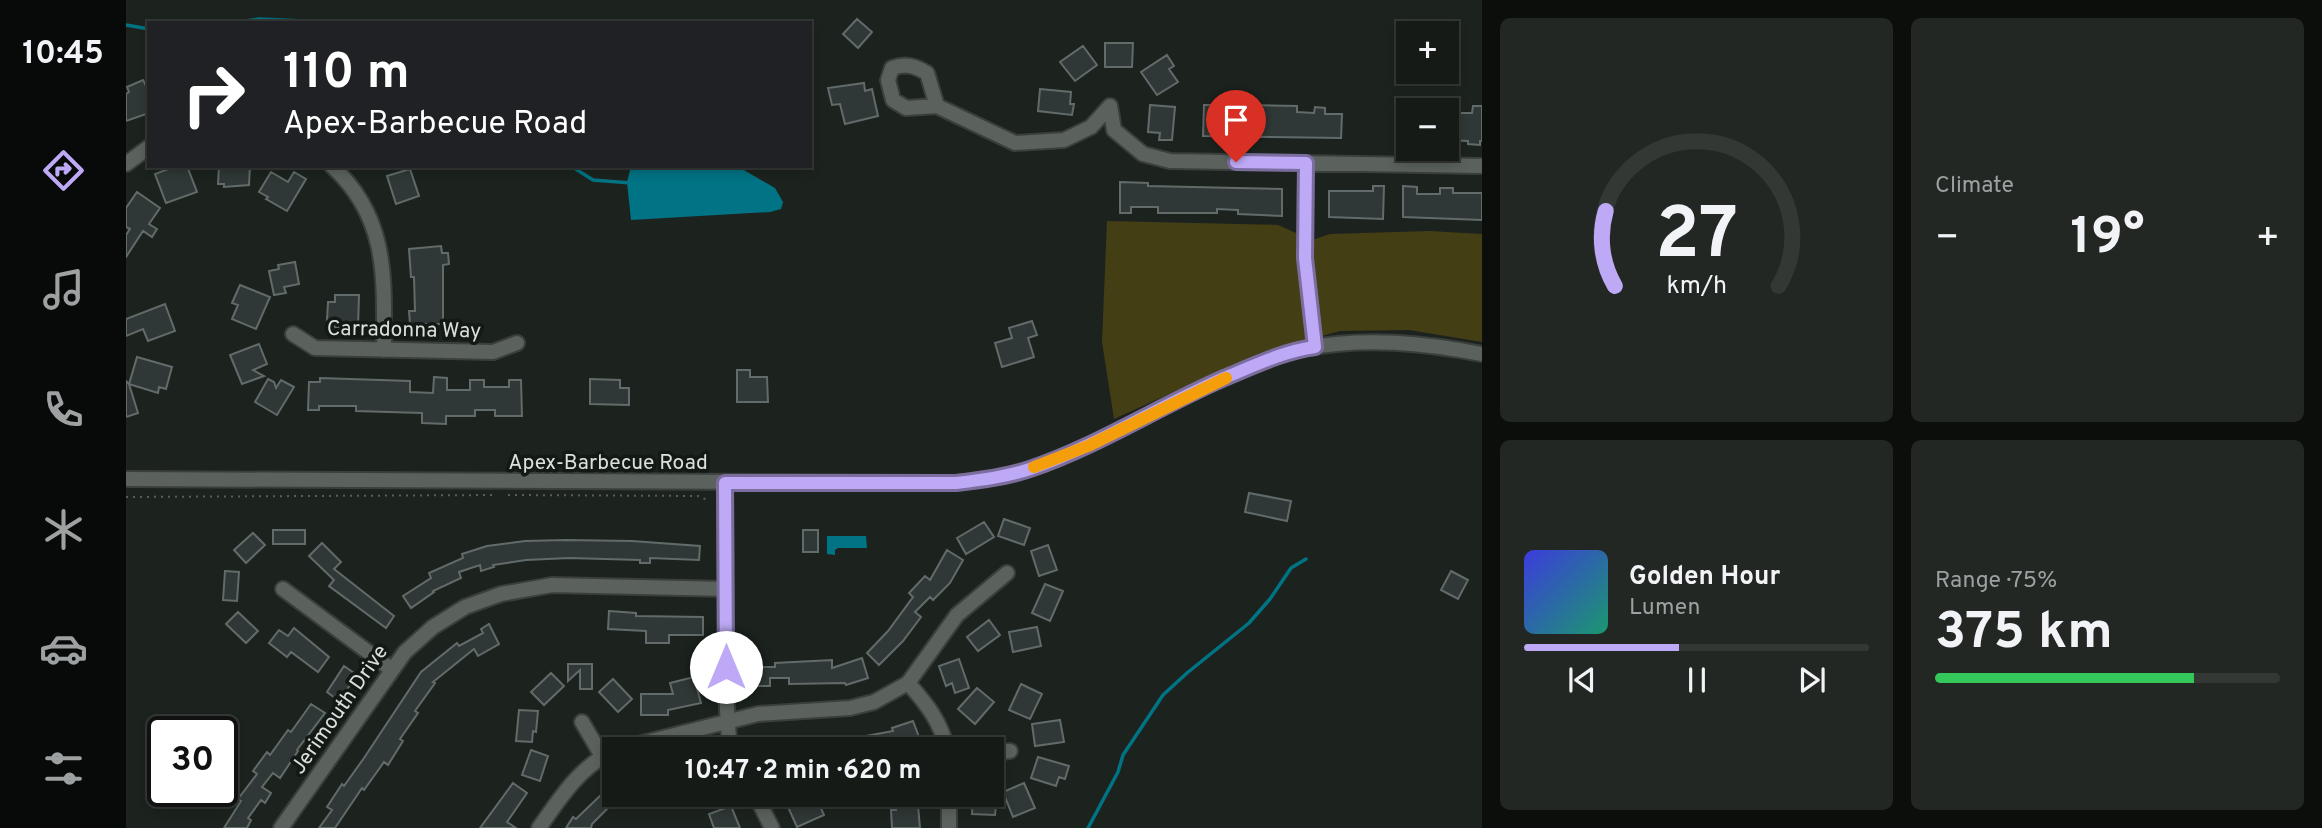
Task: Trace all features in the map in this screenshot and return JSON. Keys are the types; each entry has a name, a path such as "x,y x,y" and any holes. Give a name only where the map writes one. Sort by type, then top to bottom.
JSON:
{"street":[{"path":"937,106 1015,143 1064,140 1091,127 1110,106 1114,130 1143,154 1170,160 1482,166"},
{"path":"126,164 147,148"},
{"path":"1306,163 1305,258 1315,347"},
{"path":"334,168 358,196 378,238 384,269 384,350"},
{"name":"Carradonna Way","path":"293,334 315,348 493,352 517,343"},
{"name":"Apex-Barbecue Road","path":"126,479 956,483 1028,470 1088,446 1194,392 1290,353 1315,347 1377,341 1424,344 1482,354"},
{"path":"725,483 730,737"},
{"path":"670,737 776,712 862,705 888,696 908,683 957,615 1007,573"},
{"name":"Jerimouth Drive","path":"281,828 391,669 418,640 447,617 484,598 552,585 726,589"},
{"path":"283,589 391,669"},
{"path":"908,683 929,707 944,737"},
{"path":"582,722 602,742"},
{"path":"1004,752 1010,751"},
{"path":"540,828 576,779 602,760"},
{"path":"762,807 772,828"},
{"path":"948,828 949,807"}],"path":[{"path":"126,497 504,495 698,496 713,500"}],"shaded area":[{"path":"1107,221 1278,225 1312,240 1330,234 1429,231 1482,234 1482,342 1409,330 1340,331 1260,353 1114,419 1102,342"}],"water":[{"path":"630,168 740,168 775,188 783,202 781,209 770,212 631,220 627,182"},
{"path":"827,536 866,536 867,548 838,548 835,555 827,554"}],"building":[{"path":"857,19 872,32 858,48 843,34"},
{"path":"1105,43 1133,43 1132,67 1105,67"},
{"path":"1083,46 1097,65 1075,81 1060,62"},
{"path":"1167,55 1174,66 1169,69 1178,82 1157,95 1141,72"},
{"path":"143,80 147,86 147,114 126,121 126,94 129,92 127,87"},
{"path":"864,83 865,91 872,89 878,116 845,124 840,104 832,105 828,88"},
{"path":"1040,89 1071,92 1070,104 1074,104 1072,115 1038,111"},
{"path":"1150,105 1175,107 1172,140 1159,140 1160,133 1148,132"},
{"path":"1204,105 1217,105 1217,111 1252,110 1252,105 1297,106 1297,112 1314,113 1315,107 1325,108 1325,114 1342,114 1341,138 1203,136"},
{"path":"1473,106 1482,106 1480,145 1459,141 1459,113 1472,113"},
{"path":"171,168 188,168 197,192 166,203 155,174"},
{"path":"219,168 250,168 249,185 224,187 224,184 218,184"},
{"path":"410,169 419,196 396,204 387,176"},
{"path":"271,172 288,182 294,172 306,179 287,211 259,192"},
{"path":"1120,182 1148,183 1148,186 1282,189 1282,216 1238,214 1238,210 1217,209 1217,213 1158,213 1158,207 1131,207 1131,213 1120,213"},
{"path":"1373,186 1384,186 1383,219 1329,217 1329,191 1373,191"},
{"path":"1403,186 1417,187 1417,194 1440,194 1440,188 1453,188 1453,193 1482,193 1482,220 1403,217"},
{"path":"137,192 160,208 149,224 157,229 152,237 143,231 126,257 126,235 130,229 126,227 126,208"},
{"path":"441,246 442,253 448,253 449,264 443,265 443,324 410,324 409,311 415,311 414,277 411,277 409,249"},
{"path":"295,262 299,284 284,287 286,293 274,295 269,271 279,269 278,265"},
{"path":"240,285 270,297 256,329 232,319 238,305 232,303"},
{"path":"335,295 359,295 358,327 335,327 335,320 327,320 328,302 335,302"},
{"path":"165,304 175,331 148,341 143,329 126,336 126,319"},
{"path":"1032,321 1037,335 1028,338 1034,357 1002,367 995,343 1012,338 1009,328"},
{"path":"259,344 267,364 253,370 264,376 242,384 230,355"},
{"path":"137,357 172,367 166,389 159,387 158,393 129,384"},
{"path":"737,370 750,370 750,377 767,377 768,402 737,402"},
{"path":"434,377 447,378 447,390 470,390 470,380 484,380 484,387 509,387 509,380 521,380 522,416 495,416 495,410 475,410 475,416 446,416 446,424 422,423 422,413 356,411 356,406 319,406 319,410 308,410 309,382 320,382 320,378 410,381 410,392 433,393"},
{"path":"268,379 274,382 276,388 281,380 294,387 277,415 255,402"},
{"path":"590,379 620,380 620,388 629,388 629,405 590,404"},
{"path":"126,381 138,413 126,417"},
{"path":"1249,493 1291,501 1287,521 1245,512"},
{"path":"1004,519 1030,528 1024,545 998,536"},
{"path":"984,522 994,537 966,554 957,538"},
{"path":"273,530 305,530 305,544 273,544"},
{"path":"803,530 818,530 818,552 803,552"},
{"path":"253,533 265,545 246,563 234,550"},
{"path":"566,540 700,546 699,560 650,558 650,563 640,563 640,560 569,558 526,560 493,565 494,567 481,571 480,565 459,572 461,578 433,591 411,608 403,596 431,578 429,573 463,558 462,554 487,546 525,541"},
{"path":"322,543 341,562 334,569 394,616 386,628 329,586 334,580 309,556"},
{"path":"1048,545 1057,570 1039,576 1031,551"},
{"path":"947,550 963,560 950,583 933,600 930,597 915,612 921,617 903,641 879,665 867,653 888,631 913,597 909,593 925,576 930,580"},
{"path":"225,571 239,572 237,601 223,600"},
{"path":"1451,571 1468,580 1458,599 1441,590"},
{"path":"1045,584 1063,591 1050,621 1032,613"},
{"path":"609,611 636,613 636,616 703,617 703,635 669,635 669,643 646,643 646,631 608,629"},
{"path":"238,612 258,631 246,643 226,624"},
{"path":"989,620 1000,635 978,651 967,637"},
{"path":"489,624 499,644 478,656 474,649 433,682 435,683 415,711 418,713 400,739 403,741 388,765 384,762 364,790 362,788 335,828 319,828 332,810 327,807 342,784 344,786 364,758 421,672 457,643 459,646 483,633 481,629"},
{"path":"1037,627 1041,646 1013,652 1009,632"},
{"path":"294,628 329,657 318,672 291,652 287,657 269,643 279,630 288,636"},
{"path":"862,658 868,678 846,685 789,684 789,678 770,678 770,686 742,686 742,667 775,667 775,663 832,660 832,668"},
{"path":"959,659 969,688 955,693 952,683 946,686 939,666"},
{"path":"568,664 592,664 592,689 580,689 580,670 568,681"},
{"path":"344,666 357,675 339,701 327,692"},
{"path":"551,673 564,686 544,705 531,692"},
{"path":"694,677 701,703 668,710 668,715 641,715 641,694 673,694 670,683"},
{"path":"613,679 632,699 618,712 599,692"},
{"path":"1021,684 1042,694 1030,719 1009,710"},
{"path":"977,688 994,702 975,724 958,709"},
{"path":"311,704 325,713 280,778 273,773 262,787 271,793 265,803 261,800 248,818 251,820 247,828 224,828 241,801 238,799 257,774 253,771 267,752 270,755 288,730 291,732"},
{"path":"519,710 538,711 532,742 516,741"},
{"path":"1060,720 1064,742 1035,746 1032,724"},
{"path":"913,721 919,737 861,737 893,731 892,728"},
{"path":"531,750 548,756 540,781 522,775"},
{"path":"1038,757 1069,766 1065,779 1059,777 1056,786 1031,778"},
{"path":"513,783 527,793 507,822 516,828 480,828"},
{"path":"1024,783 1035,808 1013,817 1004,792"},
{"path":"602,794 602,807 609,807 591,828 566,828 573,817 576,819"},
{"path":"731,807 740,828 714,828 709,814"},
{"path":"788,807 820,807 824,815 797,827"},
{"path":"896,807 918,807 920,828 892,828 891,810 896,810"},
{"path":"972,807 996,807 995,815 972,814"}],"waterway":[{"path":"245,21 305,21"},
{"path":"126,25 147,29"},
{"path":"574,168 593,180 631,183"},
{"path":"1088,828 1118,772 1123,755 1163,695 1249,623 1270,599 1291,568 1306,559"}],"slow traffic":[{"path":"1034,467 1088,446 1226,378"}],"route":[{"path":"726,667 725,483 956,483 1028,470 1088,446 1194,392 1251,367 1315,347 1305,258 1306,163 1236,162"}]}
